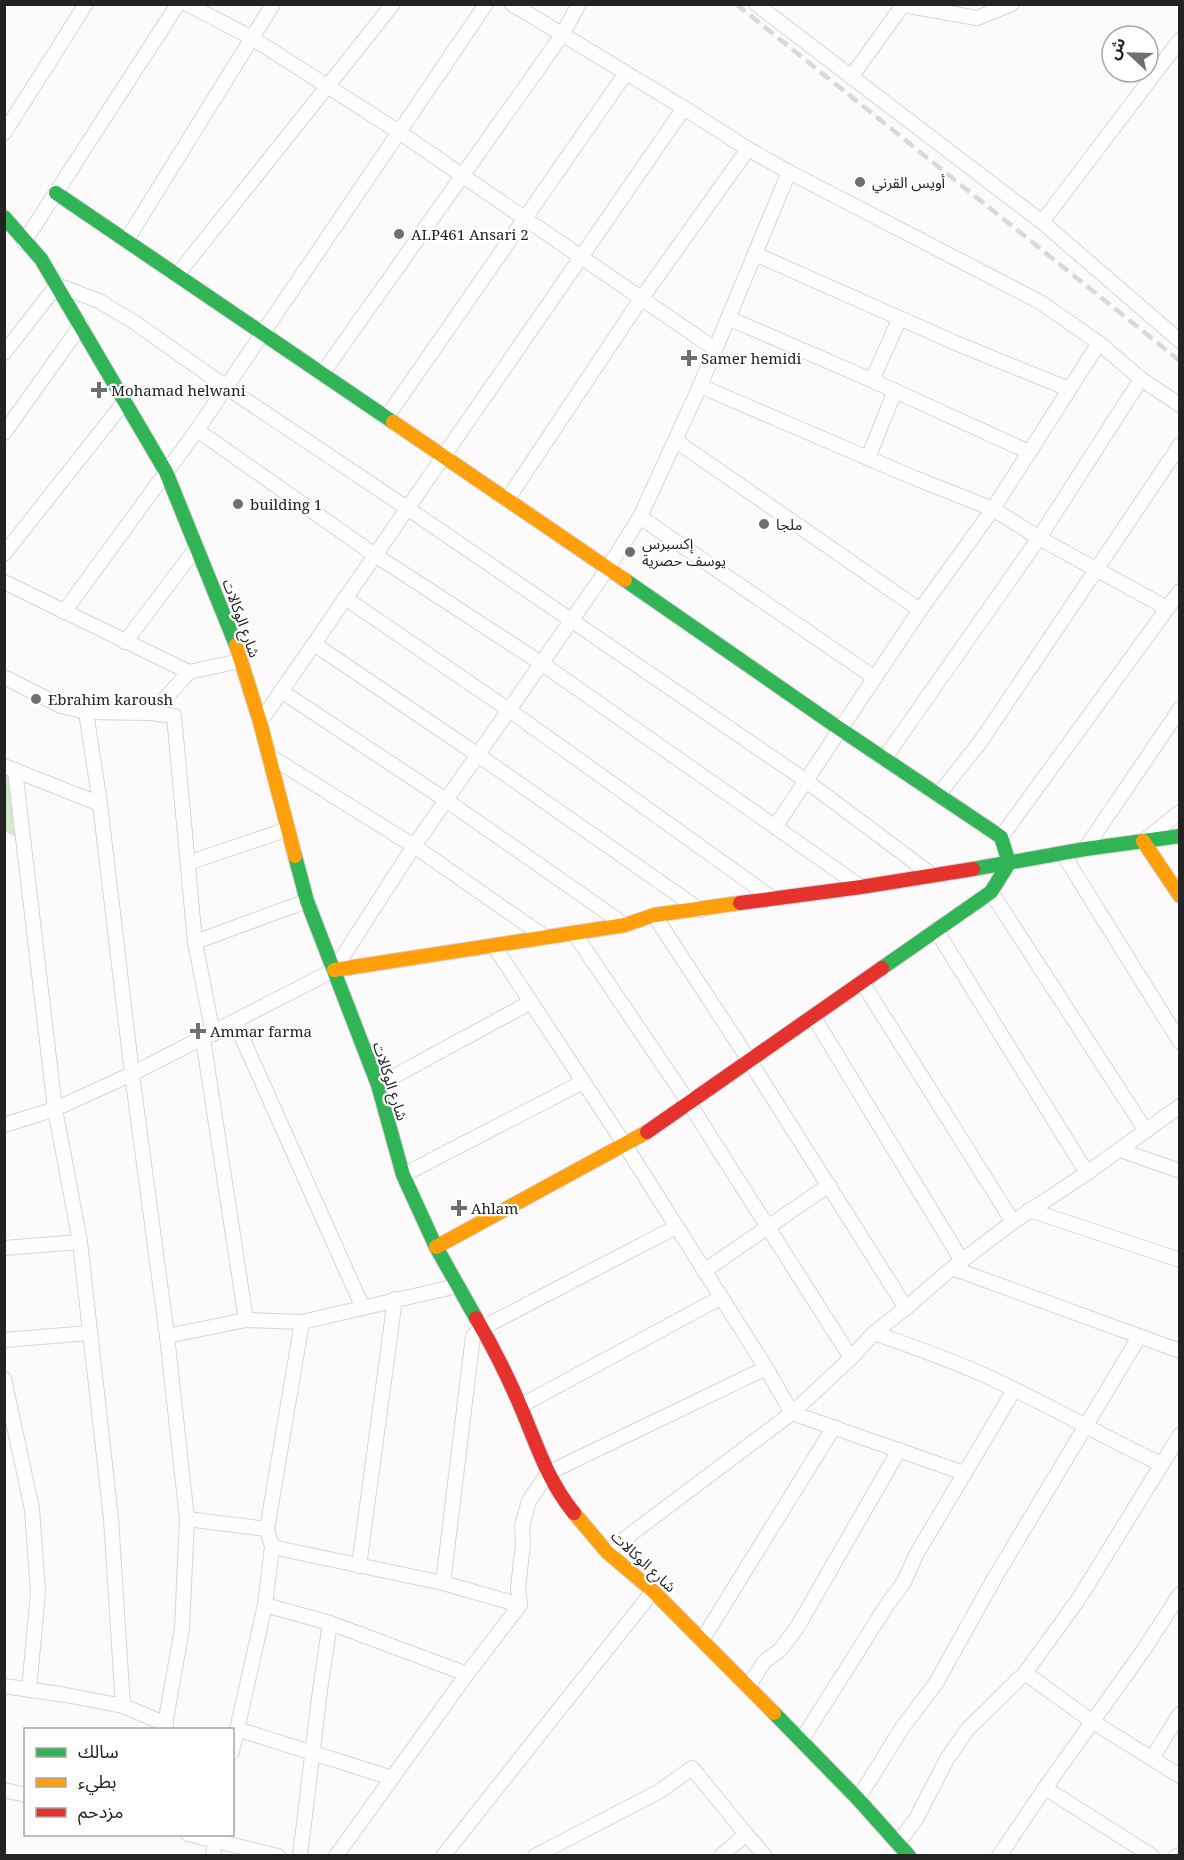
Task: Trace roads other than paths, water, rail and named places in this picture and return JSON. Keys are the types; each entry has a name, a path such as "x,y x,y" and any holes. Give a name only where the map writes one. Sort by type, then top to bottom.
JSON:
{"street":[{"path":"4,133 86,4"},
{"path":"24,242 178,4"},
{"path":"187,4 252,38 399,132 716,349"},
{"path":"126,241 273,4"},
{"path":"177,275 393,4"},
{"path":"64,612 197,430 486,4"},
{"path":"512,4 748,149 1040,302 1099,343 1141,379 1179,405"},
{"path":"322,374 562,35 579,4"},
{"path":"756,4 1042,222 1179,341"},
{"path":"851,77 903,5 977,18 1012,4"},
{"path":"1042,222 1179,40"},
{"path":"386,418 626,73"},
{"path":"260,722 684,108"},
{"path":"507,500 641,299 748,149"},
{"path":"334,970 414,846 608,568 640,517 716,349 789,172"},
{"path":"56,193 1001,837 1009,863 991,892 689,1103 625,1145 436,1248"},
{"name":"شارع الوكالات","path":"4,217 41,259 166,472 235,642 260,722 307,901 378,1085 403,1175 436,1248 482,1328 520,1406 548,1473 565,1502 607,1552 653,1591 702,1640 858,1799 909,1856"},
{"path":"755,254 1069,389"},
{"path":"4,353 57,285 99,301 134,322 226,387 805,780 932,875"},
{"path":"728,318 872,380 1029,452"},
{"path":"872,380 900,318"},
{"path":"4,433 81,325"},
{"path":"775,827 920,610 993,509 1099,343"},
{"path":"884,759 1039,538 1141,379"},
{"path":"700,386 993,509 1039,538 1167,608"},
{"path":"868,458 895,391"},
{"path":"4,554 125,401"},
{"path":"197,430 375,555 541,663 861,887"},
{"path":"676,441 920,610"},
{"path":"938,795 981,741 1179,445"},
{"path":"640,517 875,678"},
{"path":"125,642 197,547"},
{"path":"4,582 189,672"},
{"path":"1001,837 1179,591"},
{"path":"345,598 508,710 772,898"},
{"path":"314,644 700,910"},
{"path":"152,713 189,672 240,661"},
{"path":"4,677 61,706 86,712 152,713 174,716 195,942 246,1320"},
{"path":"281,692 446,800 625,925"},
{"path":"1085,849 1179,709"},
{"path":"4,1686 123,1706 165,1727 182,1629 187,1519 167,1336 132,1074 100,804 86,712"},
{"path":"268,755 414,846 545,938"},
{"path":"100,804 10,768 55,1109 80,1242 111,1519 123,1706"},
{"path":"1143,842 1179,812"},
{"path":"188,863 288,829"},
{"path":"4,1125 55,1109 132,1074 334,970 625,925 654,915 861,887 1085,849 1179,836"},
{"path":"1143,842 1179,896"},
{"path":"1063,854 1179,1041"},
{"path":"991,892 1146,1131"},
{"path":"195,942 307,901"},
{"path":"654,915 906,1308"},
{"path":"936,930 1087,1173"},
{"path":"574,933 689,1103 851,1358"},
{"path":"494,946 625,1145 792,1413 964,1473"},
{"path":"862,982 1013,1222"},
{"path":"378,1085 531,1002"},
{"path":"813,1016 957,1264 1179,1351"},
{"path":"235,1022 363,1308"},
{"path":"403,1175 583,1082"},
{"path":"607,1552 792,1413 851,1358 874,1333 957,1264 1029,1210 1087,1173 1179,1106"},
{"path":"1120,1150 1179,1171"},
{"path":"704,1271 829,1185"},
{"path":"1029,1210 1179,1260"},
{"path":"443,1583 473,1336 482,1328 676,1227"},
{"path":"4,1248 80,1242"},
{"path":"167,1336 246,1320 302,1322 457,1286"},
{"path":"520,1406 720,1298"},
{"path":"359,1566 395,1299"},
{"path":"234,1743 265,1605 272,1547 267,1529 302,1322"},
{"path":"4,1340 89,1333"},
{"path":"874,1333 976,1371 1161,1464"},
{"path":"858,1799 902,1728 936,1683 994,1579 1139,1337"},
{"path":"336,1856 467,1674 520,1605 518,1588 523,1544 522,1526 529,1501 548,1473 766,1368"},
{"path":"4,1379 32,1509 38,1592 29,1690"},
{"path":"801,1741 904,1582 916,1555 1014,1390"},
{"path":"702,1640 834,1428"},
{"path":"898,1843 916,1819 947,1759 967,1730 1025,1673 1078,1600 1179,1435"},
{"path":"748,1687 764,1662 781,1649 798,1626 899,1450"},
{"path":"187,1519 267,1529"},
{"path":"272,1547 443,1583 520,1605"},
{"path":"442,1856 653,1591"},
{"path":"999,1856 1179,1594"},
{"path":"265,1605 330,1623 467,1674"},
{"path":"300,1856 330,1623"},
{"path":"1025,1673 1093,1722 1179,1776"},
{"path":"1152,1758 1179,1714"},
{"path":"237,1729 392,1778"},
{"path":"535,1856 660,1791 693,1768 765,1856"},
{"path":"1045,1788 1152,1856"},
{"path":"4,1790 24,1795"},
{"path":"721,1856 746,1834"},
{"path":"213,1856 215,1838 278,1856"}],"railway":[{"path":"736,4 1180,361"}],"place":[{"name":"أويس القرني","path":"860,182"},
{"name":"ALP461 Ansari 2","path":"399,234"},
{"name":"Samer hemidi","path":"689,358"},
{"name":"Mohamad helwani","path":"99,390"},
{"name":"building 1","path":"238,504"},
{"name":"ملجا","path":"764,524"},
{"name":"إكسبرس يوسف حصرية","path":"630,552"},
{"name":"Ebrahim karoush","path":"36,699"},
{"name":"Ammar farma","path":"198,1031"},
{"name":"Ahlam","path":"459,1208"}]}
